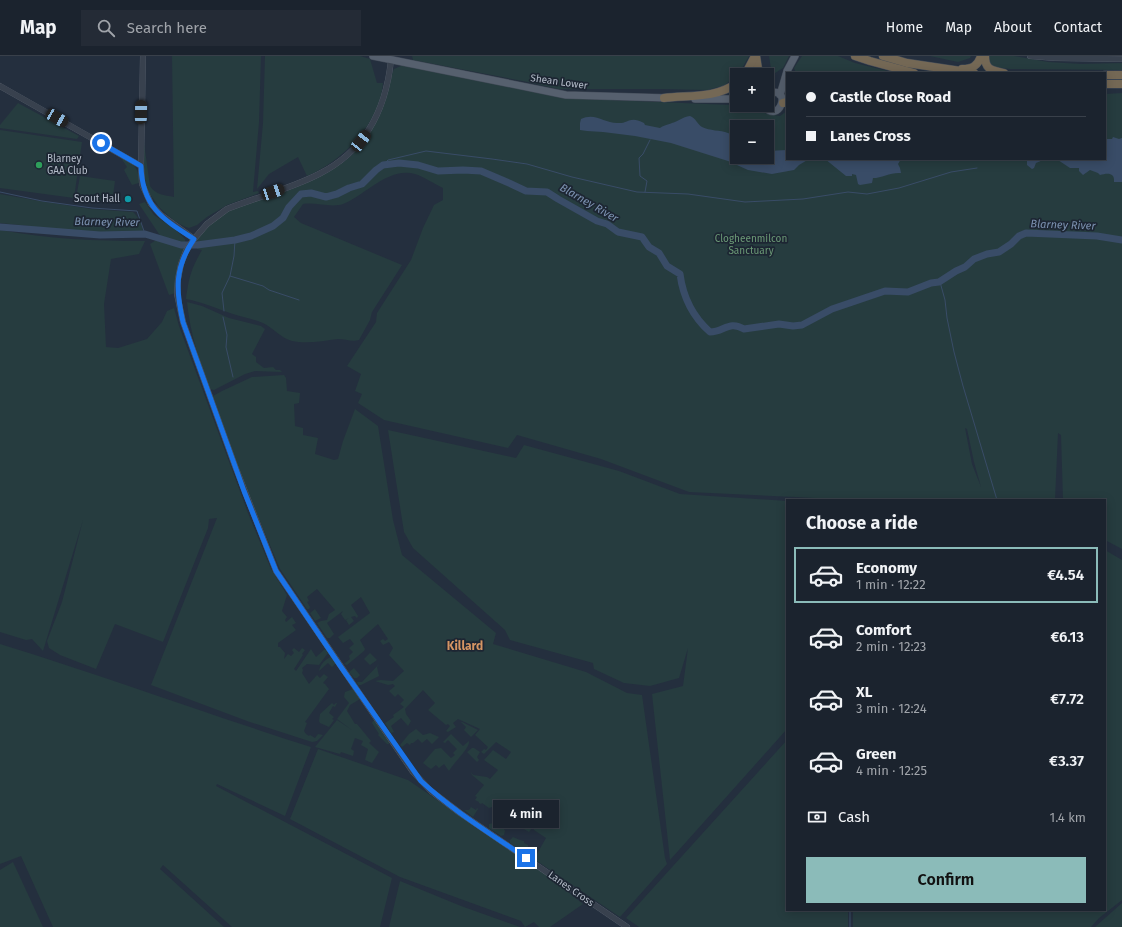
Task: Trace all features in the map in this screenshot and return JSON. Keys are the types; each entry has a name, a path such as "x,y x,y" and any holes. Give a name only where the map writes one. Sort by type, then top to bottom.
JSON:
{"highway":[{"path":"749,68 756,56"},
{"path":"756,56 758,68"},
{"path":"855,56 910,72"},
{"path":"883,56 907,63 966,72"},
{"path":"941,69 971,68 978,63 981,56"},
{"path":"985,56 985,64 988,68 1001,72"},
{"path":"1106,75 1122,75"},
{"path":"1106,84 1122,84"},
{"path":"664,98 684,95 712,95 722,92 730,87"}],"main road":[{"name":"Shean Lower","path":"373,56 566,95 730,100"},
{"path":"787,72 794,56"},
{"path":"774,89 786,74"},
{"path":"774,111 780,108 783,100 786,79"},
{"path":"774,92 783,100"}],"street":[{"path":"143,56 142,184 150,204 161,215 186,234 192,241 216,216 227,209 319,174 343,158 361,141 378,113 385,96 391,60"},
{"path":"1030,56 1122,59"},
{"path":"0,86 141,166"},
{"path":"186,234 195,235 199,233"},
{"name":"Lanes Cross","path":"192,241 186,252 178,279 177,294 183,322 230,452 276,571 421,781 431,791 460,813 627,927"}],"green space":[{"path":"172,56 261,56 259,122 253,192 258,191 259,193 227,205 197,225 189,228 177,222 159,207 149,194 144,173 143,136 150,186 158,193 174,197"},
{"path":"265,56 360,56 370,59 377,83 383,83 375,112 367,126 346,151 334,161 307,176 298,157 269,174 257,189 263,123"},
{"path":"412,56 749,56 742,68 730,68 730,81 725,85 708,90 558,89 413,60"},
{"path":"769,56 789,56 783,68 774,74 774,68 771,68"},
{"path":"802,56 838,56 855,63 892,72 796,72 794,68"},
{"path":"930,56 971,56 970,58 958,62"},
{"path":"987,56 1014,56 1048,62 1081,64 1122,63 1122,70 1010,69 995,67 989,64"},
{"name":"Clogheenmilcon Sanctuary","path":"401,66 409,66 563,98 730,105 730,112 763,112 780,116 786,112 786,160 1106,160 1106,94 1122,93 1122,549 1106,541 1106,499 1063,499 1061,435 1058,433 1055,499 839,499 689,492 601,459 517,435 508,448 384,420 358,403 362,394 355,391 361,374 347,366 376,322 377,313 411,260 423,228 434,205 443,200 443,188 415,174 396,174 386,178 343,204 303,204 294,217 301,223 402,265 372,312 370,320 359,340 351,341 338,339 309,342 292,341 284,338 263,323 186,299 191,273 202,250 197,249 197,240 204,230 213,221 235,208 297,187 326,173 346,160 363,142 378,120 394,69","holes":["965,428 967,429 981,487 972,464"]},
{"path":"18,103 79,136 77,139 0,128 0,125"},
{"name":"Blarney GAA Club","path":"0,130 82,142 74,198 0,188"},
{"path":"121,158 133,164 137,170 139,183 132,185 124,170 127,167"},
{"path":"80,176 115,181 112,203 76,198"},
{"path":"0,194 91,209 133,212 140,221 143,232 59,232 29,226 0,223"},
{"path":"145,202 154,215 176,230 185,239 186,245 178,264 175,293 169,295 150,244 161,237 139,204"},
{"path":"0,230 36,236 72,239 145,241 139,254 111,259 104,304 106,347 118,348 147,339 162,322 167,311 174,308 179,326 248,513 271,569 287,595 282,611 287,617 285,620 286,622 292,617 296,623 292,625 296,630 278,643 278,647 280,647 285,653 284,659 288,654 291,656 294,653 292,650 294,648 299,652 302,648 305,650 294,669 296,671 311,649 316,657 325,649 328,653 319,665 307,664 302,668 302,673 309,684 317,675 320,678 324,674 328,677 323,683 329,689 305,722 307,723 304,731 306,734 315,738 318,734 323,735 317,741 312,742 247,721 151,685 217,518 209,519 208,528 163,642 115,624 96,669 60,655 49,648 47,641 62,602 83,520 43,651 32,639 26,640 0,632"},
{"path":"187,302 202,306 229,318 261,326 265,329 252,354 256,357 256,362 264,368 273,367 282,372 255,371 245,374 214,390 210,389 202,368 190,325"},
{"path":"284,375 286,378 287,391 300,393 299,403 294,404 295,426 303,428 303,435 318,438 315,454 334,460 338,459 355,409 378,426 393,520 402,555 496,633 493,644 586,672 627,693 642,695 667,864 620,917 534,859 546,838 534,829 532,828 529,832 524,829 525,827 515,822 521,813 515,809 506,819 499,815 500,810 495,810 492,807 489,808 475,800 477,797 475,796 484,785 472,775 471,772 473,775 487,777 490,779 498,770 484,760 493,750 506,759 511,752 496,742 484,754 481,752 484,749 486,750 488,747 475,735 480,729 458,719 453,723 456,727 448,732 446,731 450,726 448,724 446,725 428,710 435,703 423,690 405,709 406,714 411,721 408,726 401,718 391,726 394,732 391,733 385,723 394,717 393,715 404,707 400,704 404,700 398,694 395,697 389,691 395,686 393,684 388,685 375,681 393,681 404,671 389,655 393,648 389,642 383,645 380,641 383,639 385,641 388,639 378,624 360,640 365,649 364,651 347,665 344,664 350,659 349,656 353,652 349,648 354,644 350,639 343,643 338,637 370,613 361,597 351,605 358,616 357,618 355,616 351,617 354,621 349,625 346,620 349,618 345,620 341,614 343,611 327,623 334,634 330,638 327,638 317,623 327,620 329,614 335,610 317,589 307,597 309,601 307,602 310,607 307,609 280,569 237,467 213,396 252,377"},
{"path":"388,430 516,458 524,445 619,471 680,494 786,501 786,730 670,860 652,694 683,686 688,648 679,678 650,686 624,683 594,669 593,663 510,640 505,630 413,548 404,532"},
{"path":"1106,551 1122,560 1122,900 1099,918 1091,927 853,927 853,911 1106,911"},
{"path":"315,609 321,618 315,621 310,613"},
{"path":"0,644 311,747 285,816 217,784 216,786 392,878 380,927 232,927 163,865 160,869 224,927 53,927 21,856 0,864"},
{"path":"370,653 377,660 370,665 364,659"},
{"path":"331,657 336,663 332,667 328,663 319,671 323,662"},
{"path":"380,663 377,667 379,676 358,685 357,682 362,682"},
{"path":"354,668 360,675 357,678 354,678 349,672"},
{"path":"353,689 360,699 350,705 347,711 355,724 357,724 371,741 369,743 379,752 372,763 365,760 368,749 361,745 363,741 355,738 351,749 354,751 353,756 315,747 337,720 352,730 337,719 349,703 344,697 345,692"},
{"path":"332,703 334,705 337,703 335,707 333,706 329,713 334,717 332,719 334,720 329,727 320,723 319,721 320,714"},
{"path":"375,721 389,744 387,744 378,735 379,734 372,723"},
{"path":"461,722 478,730 471,737 464,730 466,727"},
{"path":"416,729 423,735 430,733 439,737 432,744 427,739 422,743 418,739 410,745 407,743 402,747 400,745 409,734"},
{"path":"451,734 463,746 469,741 469,744 449,771 444,764 439,768 436,765 431,769 423,763 435,749 441,748 451,758 455,755 453,753 457,749 448,740 445,743 443,742"},
{"path":"786,741 786,911 848,911 848,927 639,927 626,918"},
{"path":"472,748 480,752 477,757 479,760 477,762 467,752"},
{"path":"318,749 408,780 547,875 583,904 550,927 539,927 534,922 525,927 521,921 400,877 290,819"},
{"path":"471,807 476,810 477,808 478,809 473,817 464,810 469,810"},
{"path":"500,822 505,828 504,835 501,836 489,828 489,824 498,824"},
{"path":"513,837 524,841 524,843 528,845 528,850 530,852 527,855 510,843 510,840"},
{"path":"13,862 43,927 0,927 0,870"},
{"path":"400,881 461,906 520,927 389,927"},
{"path":"1122,903 1122,927 1095,927"}],"water":[{"path":"690,116 694,118 702,127 730,134 730,162 671,143 635,136 580,130 581,119 586,117 595,117 612,123 635,120 644,123 645,125 660,128"},
{"path":"1113,137 1119,139 1122,138 1122,182 1114,182 1113,176 1110,174 1100,175 1090,170 1083,175 1079,171 1079,168 1070,168 1058,160 1106,160 1106,139 1112,139"},
{"path":"786,150 786,160 807,160 794,170 772,174 748,170 735,164 774,164 774,151"},
{"path":"826,160 900,160 898,164 901,173 894,173 873,178 872,183 860,185 858,184 856,175 852,174 852,176 846,176"},
{"path":"1027,160 1043,160 1036,163 1032,169 1027,165"}],"waterway":[{"path":"645,192 647,181 640,176 639,158 643,154 650,140"},
{"path":"383,165 388,160 426,151 527,164 572,177 637,192 688,194 745,202 803,199 848,192 867,194 899,188 951,172 977,168"},
{"name":"Blarney River","path":"0,227 100,235 145,234 181,245 197,245 235,240 251,236 273,226 283,218 289,207 301,194 311,193 326,197 337,194 362,184 383,165 399,163 418,165 438,171 481,171 526,191 547,192 597,221 607,224 618,232 642,237 649,247 659,253 667,266 680,274 686,299 699,320 710,332 715,332 730,326 744,329 779,324 793,326 802,325 832,309 885,291 908,292 931,283 939,282 965,267 974,259 987,254 999,252 1011,244 1019,236 1026,233 1097,236 1122,240"},
{"path":"0,192 42,201 92,208 137,211 145,234"},
{"path":"224,311 222,293 230,276 234,256 235,240"},
{"path":"230,276 263,286 269,290 299,300"},
{"path":"940,282 945,300 954,352 997,499"},
{"path":"223,317 227,335 226,347 233,377"},
{"path":"850,911 850,927"}],"place":[{"name":"Blarney GAA Club","path":"39,165"},
{"name":"Scout Hall","path":"128,199"}],"district":[{"name":"Killard","path":"465,646"}],"route":[{"path":"101,143 141,166 142,184 150,204 171,224 194,239 186,252 178,279 178,302 183,322 217,417 244,491 276,571 369,708 405,758 413,772 431,791 460,813 526,858"}]}
